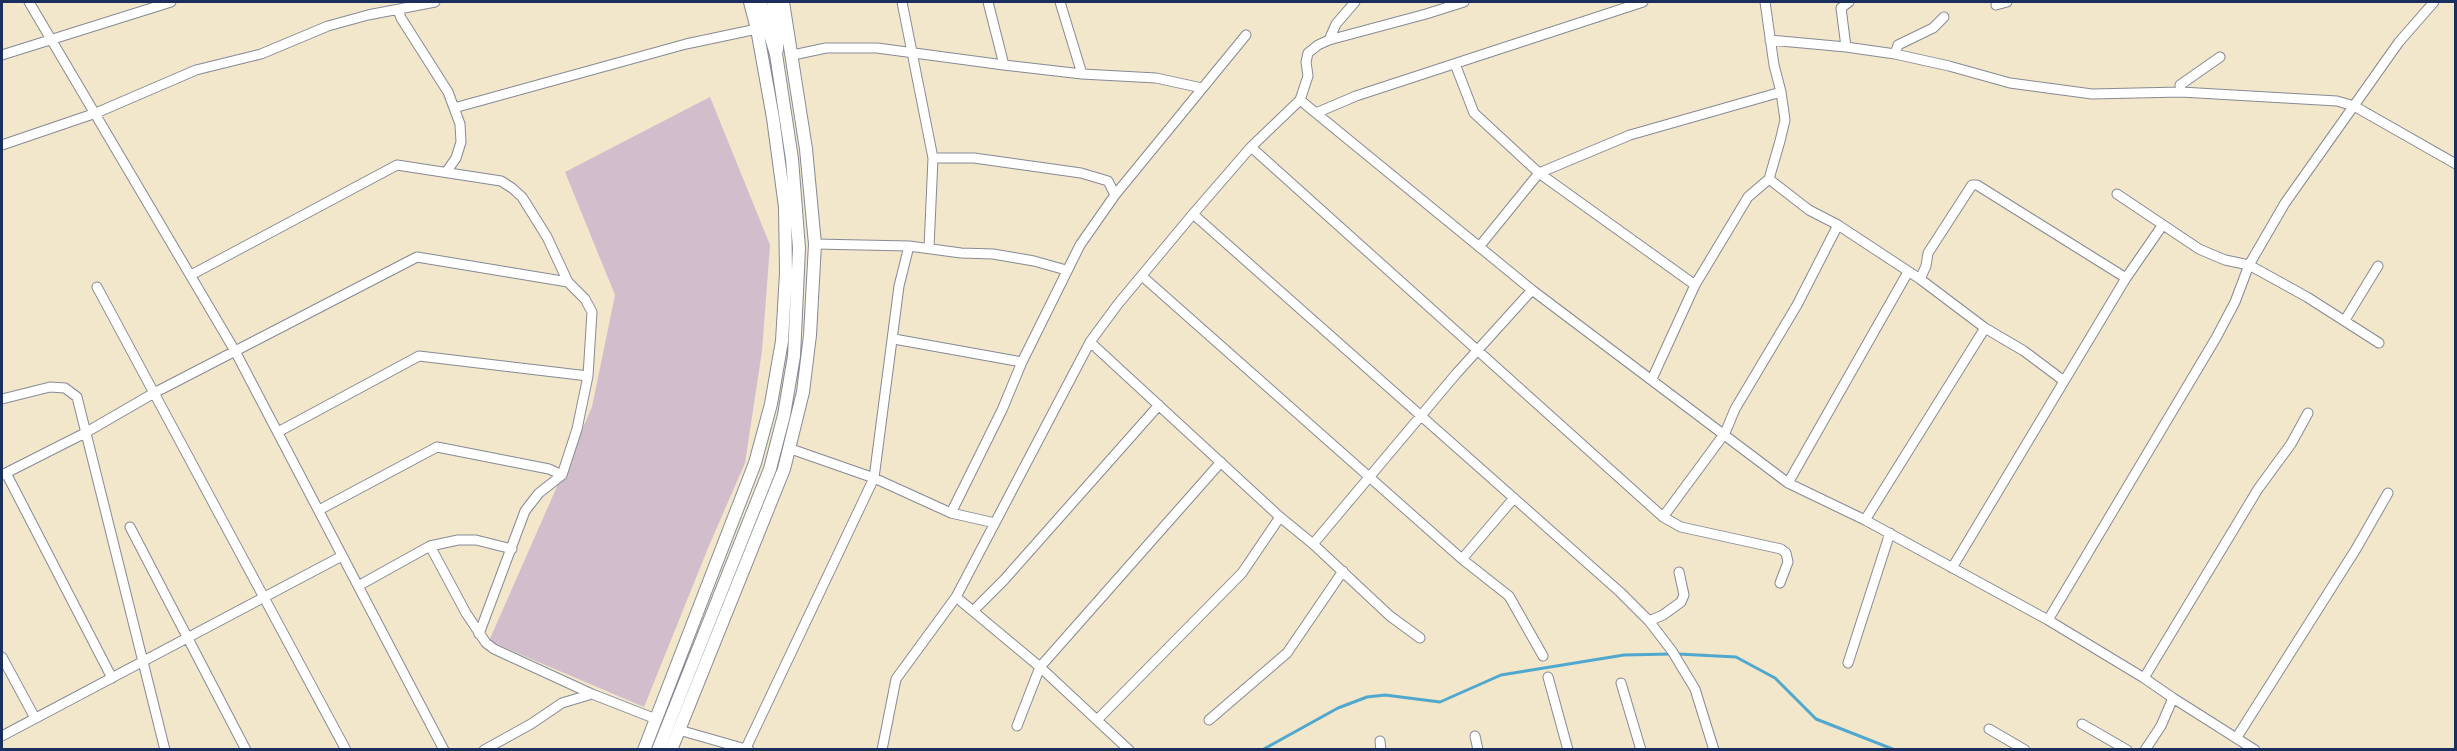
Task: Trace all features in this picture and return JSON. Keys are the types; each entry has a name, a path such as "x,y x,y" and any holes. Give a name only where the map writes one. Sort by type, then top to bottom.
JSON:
{"main road":[{"path":"644,750 755,464 771,404 782,341 786,273 785,207 773,118 750,2"},
{"path":"658,750 763,488 784,415 792,368 798,303 799,248 792,159 776,54 759,2"},
{"path":"773,2 778,33 776,54"},
{"path":"672,750 777,488 791,449 803,392 810,335 815,244 793,55 783,2"}],"street":[{"path":"29,2 236,351 444,750"},
{"path":"2,56 164,2"},
{"path":"2,144 96,113 196,70 261,54 328,26 435,2"},
{"path":"903,2 933,158 929,248"},
{"path":"988,2 1004,65"},
{"path":"1060,2 1082,74"},
{"path":"1329,40 1336,24 1355,2"},
{"path":"882,750 896,679 956,597 1090,342 1193,214 1251,147 1300,100 1308,76 1306,62 1308,53 1329,40 1464,2"},
{"path":"1316,113 1356,96 1643,2"},
{"path":"1652,379 1695,285 1748,197 1769,179 1785,120 1765,2"},
{"path":"1846,47 1841,8 1849,2"},
{"path":"1996,5 2007,2"},
{"path":"2048,620 2216,338 2235,302 2249,265 2284,203 2399,42 2434,2"},
{"path":"398,10 448,92 460,123 461,142 456,158 447,171"},
{"path":"1895,54 1898,45 1933,28 1944,17"},
{"path":"454,108 686,44 757,29"},
{"path":"951,513 1002,410 1066,270 1095,222 1246,34"},
{"path":"1770,40 1895,54 2010,83 2092,94 2181,92 2337,101 2354,106 2456,164"},
{"path":"793,55 826,48 852,46 1082,74 1156,78 1202,88"},
{"path":"2181,92 2180,85 2220,57"},
{"path":"1455,64 1474,113 1539,173 1695,285"},
{"path":"1479,247 1539,173 1630,135 1781,92"},
{"path":"1300,100 1532,291 1725,433 1788,483 1890,533 2048,620 2145,678 2255,750"},
{"path":"1251,147 1663,517 1681,527 1781,549 1786,553 1788,562 1780,583"},
{"path":"933,158 974,158 1081,173 1108,181 1115,195"},
{"path":"191,275 397,165 501,181 522,197 547,237 568,282 585,299 592,312 588,376 577,429 562,475 532,501 525,511 479,634"},
{"path":"1769,179 1809,210 1838,225 1920,279 1985,328 2024,351 2064,381"},
{"path":"1920,279 1926,266 1928,253 1972,186 1977,185 2126,278"},
{"path":"2117,194 2199,249 2225,260 2249,265 2345,320 2379,343"},
{"path":"1193,214 1650,621 1695,689 1714,750"},
{"path":"1663,517 1725,433 1735,409 1797,305 1838,225"},
{"path":"1952,568 2126,278 2162,226"},
{"path":"815,244 909,246 961,253 993,254 1034,261 1066,270"},
{"path":"679,730 748,749 874,478 894,339 899,286 909,246"},
{"path":"112,678 4,474 85,433 154,393 417,257 568,282"},
{"path":"2345,320 2378,266"},
{"path":"1788,483 1908,272"},
{"path":"1142,276 1462,559 1509,596 1543,656"},
{"path":"97,287 346,750"},
{"path":"1313,544 1420,416 1532,291"},
{"path":"1865,520 1985,328"},
{"path":"894,339 1022,362"},
{"path":"1090,342 1390,616 1420,638"},
{"path":"278,432 419,356 588,376"},
{"path":"2,397 51,387 65,388 77,397 165,750"},
{"path":"974,610 1004,580 1159,405"},
{"path":"2145,678 2258,489 2291,444 2308,413"},
{"path":"319,510 437,447 549,469 562,475"},
{"path":"791,449 874,478 951,513 995,523"},
{"path":"1017,726 1040,668 1221,462"},
{"path":"2237,737 2356,549 2388,493"},
{"path":"1462,559 1514,498"},
{"path":"1098,720 1242,573 1280,517"},
{"path":"130,527 246,750"},
{"path":"1848,663 1890,533"},
{"path":"358,586 430,546 458,540 476,540 512,549"},
{"path":"430,546 479,634 495,649 592,694 656,719"},
{"path":"2,736 342,556"},
{"path":"1209,720 1287,653 1343,572"},
{"path":"1650,621 1681,602 1684,595 1679,572"},
{"path":"956,597 1040,668 1129,750"},
{"path":"2,657 35,718"},
{"path":"1548,677 1568,750"},
{"path":"1621,683 1641,750"},
{"path":"484,750 531,724 562,703 592,694"},
{"path":"2145,750 2161,726 2173,698"},
{"path":"2082,724 2127,750"},
{"path":"1989,729 2025,750"},
{"path":"1475,736 1478,750"}],"shaded area":[{"path":"710,97 770,245 762,351 745,463 644,707 489,641 592,407 615,295 565,172"}],"waterway":[{"path":"1262,750 1338,708 1367,697 1385,695 1440,702 1501,675 1624,655 1671,654"},
{"path":"1678,654 1736,657 1775,678 1816,719 1895,750"}]}
